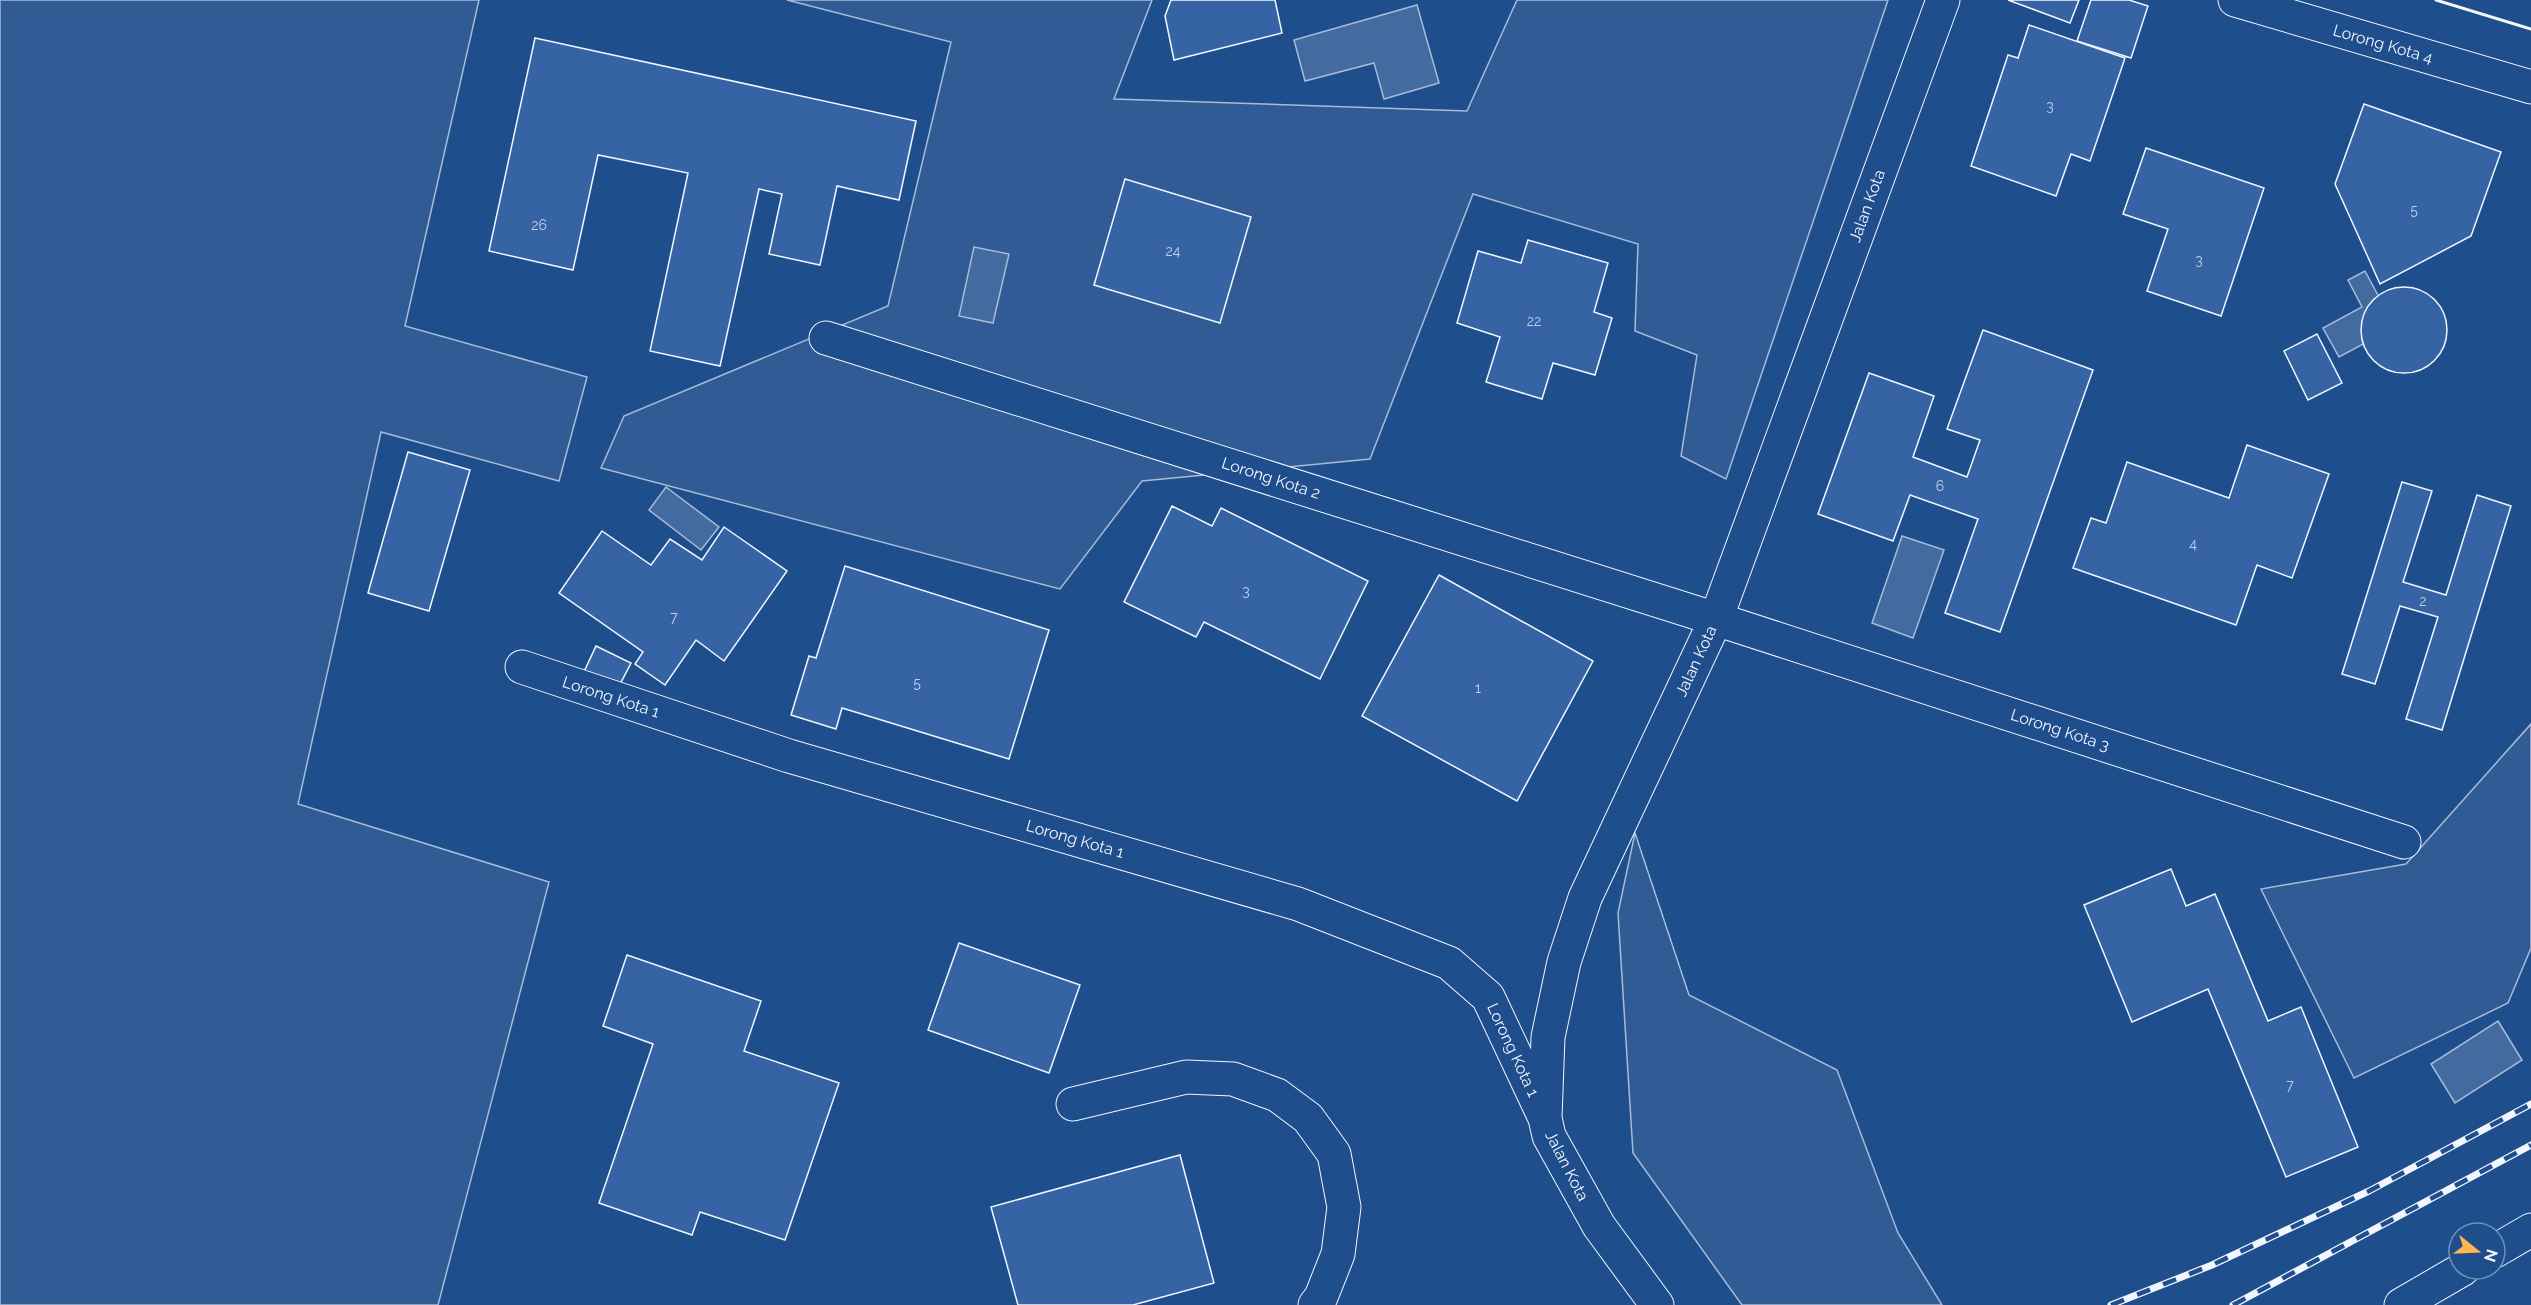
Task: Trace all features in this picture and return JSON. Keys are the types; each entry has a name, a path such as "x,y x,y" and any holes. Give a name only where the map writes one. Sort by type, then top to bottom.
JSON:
{"street":[{"name":"Jalan Kota","path":"1656,1305 1599,1226 1549,1136 1545,1118 1548,1038 1564,962 1585,898 1716,619 1943,0"},
{"name":"Lorong Kota 4","path":"2235,0 2531,87"},
{"name":"Lorong Kota 2","path":"826,338 1716,619"},
{"name":"Lorong Kota 3","path":"1716,619 2404,842"},
{"name":"Lorong Kota 1","path":"522,668 789,756 1298,904 1449,963 1488,997 1545,1118"},
{"path":"1073,1104 1186,1077 1233,1079 1277,1095 1308,1118 1334,1154 1344,1206 1338,1254 1321,1297 1315,1305"},
{"path":"2507,1244 2531,1230"},
{"path":"2401,1305 2447,1278"}],"shaded area":[{"path":"0,0 479,0 405,326 587,377 559,481 381,432 298,804 549,882 438,1305 0,1305"},
{"path":"787,0 1152,0 1114,99 1467,111 1517,0 1888,0 1726,479 1681,456 1697,355 1635,331 1638,244 1473,194 1370,459 1142,481 1060,589 601,468 624,416 888,306 951,42"},
{"path":"1417,5 1439,83 1384,99 1374,63 1305,81 1294,40"},
{"path":"974,247 1009,254 993,323 959,316"},
{"path":"2365,271 2395,327 2339,357 2323,328 2362,307 2348,280"},
{"path":"666,487 719,527 701,550 649,510"},
{"path":"1902,536 1944,550 1913,638 1872,623"},
{"path":"2531,724 2531,948 2508,1003 2354,1078 2261,889 2406,864"},
{"path":"1635,833 1689,995 1837,1070 1898,1233 1942,1305 1742,1305 1633,1153 1618,913"},
{"path":"2498,1021 2522,1060 2455,1103 2431,1064"}],"building":[{"path":"1171,0 1275,0 1282,33 1174,60 1165,16"},
{"path":"2008,0 2079,0 2070,23"},
{"path":"2091,0 2129,0 2148,6 2131,58 2077,41"},
{"path":"2029,25 2125,58 2090,161 2071,154 2056,196 1971,166 2008,55 2018,58"},
{"path":"535,38 916,121 899,200 837,186 820,265 769,254 782,194 759,189 720,366 650,351 688,173 598,155 573,270 489,251"},
{"path":"2364,104 2501,152 2471,236 2380,284 2335,184"},
{"path":"2146,148 2264,188 2221,316 2147,291 2168,229 2123,214"},
{"path":"1125,179 1251,217 1220,323 1094,285"},
{"path":"1528,240 1608,263 1594,312 1612,318 1595,375 1553,363 1542,399 1486,382 1500,337 1457,323 1478,251 1521,263"},
{"path":"2404,287 2420,291 2434,300 2443,314 2447,330 2443,346 2434,360 2420,369 2404,373 2388,369 2374,360 2365,346 2361,330 2365,314 2374,300 2388,291"},
{"path":"1983,330 2093,370 2000,632 1945,613 1978,519 1910,495 1893,541 1818,514 1869,373 1934,396 1913,457 1967,477 1980,440 1947,429"},
{"path":"2317,334 2342,383 2308,400 2284,351"},
{"path":"2247,445 2329,474 2292,578 2257,565 2236,625 2073,568 2091,518 2106,523 2127,462 2229,498"},
{"path":"408,452 470,470 429,611 368,593"},
{"path":"2402,482 2432,491 2403,582 2446,595 2477,495 2511,506 2442,730 2406,719 2438,617 2400,606 2375,684 2342,674"},
{"path":"1172,506 1212,526 1221,508 1368,581 1320,679 1204,622 1196,637 1124,602"},
{"path":"724,527 787,571 724,661 696,640 665,685 635,664 643,652 559,593 602,531 651,565 670,539 702,560"},
{"path":"845,566 1049,630 1009,759 842,708 836,729 791,715 809,656 816,658"},
{"path":"1439,575 1593,661 1517,801 1362,716"},
{"path":"596,646 631,663 617,690 583,674"},
{"path":"2171,869 2186,906 2215,894 2268,1021 2301,1007 2358,1147 2286,1177 2208,989 2132,1022 2084,905"},
{"path":"959,943 1080,985 1049,1073 928,1030"},
{"path":"627,955 761,1001 744,1051 839,1083 785,1240 700,1212 692,1235 599,1203 653,1044 603,1026"},
{"path":"1180,1155 1214,1283 1133,1305 1018,1305 991,1207"}],"railway":[{"path":"2111,1305 2212,1265 2369,1191 2531,1104"},
{"path":"2233,1305 2531,1145"}],"wall":[{"path":"2436,0 2531,29"}]}
